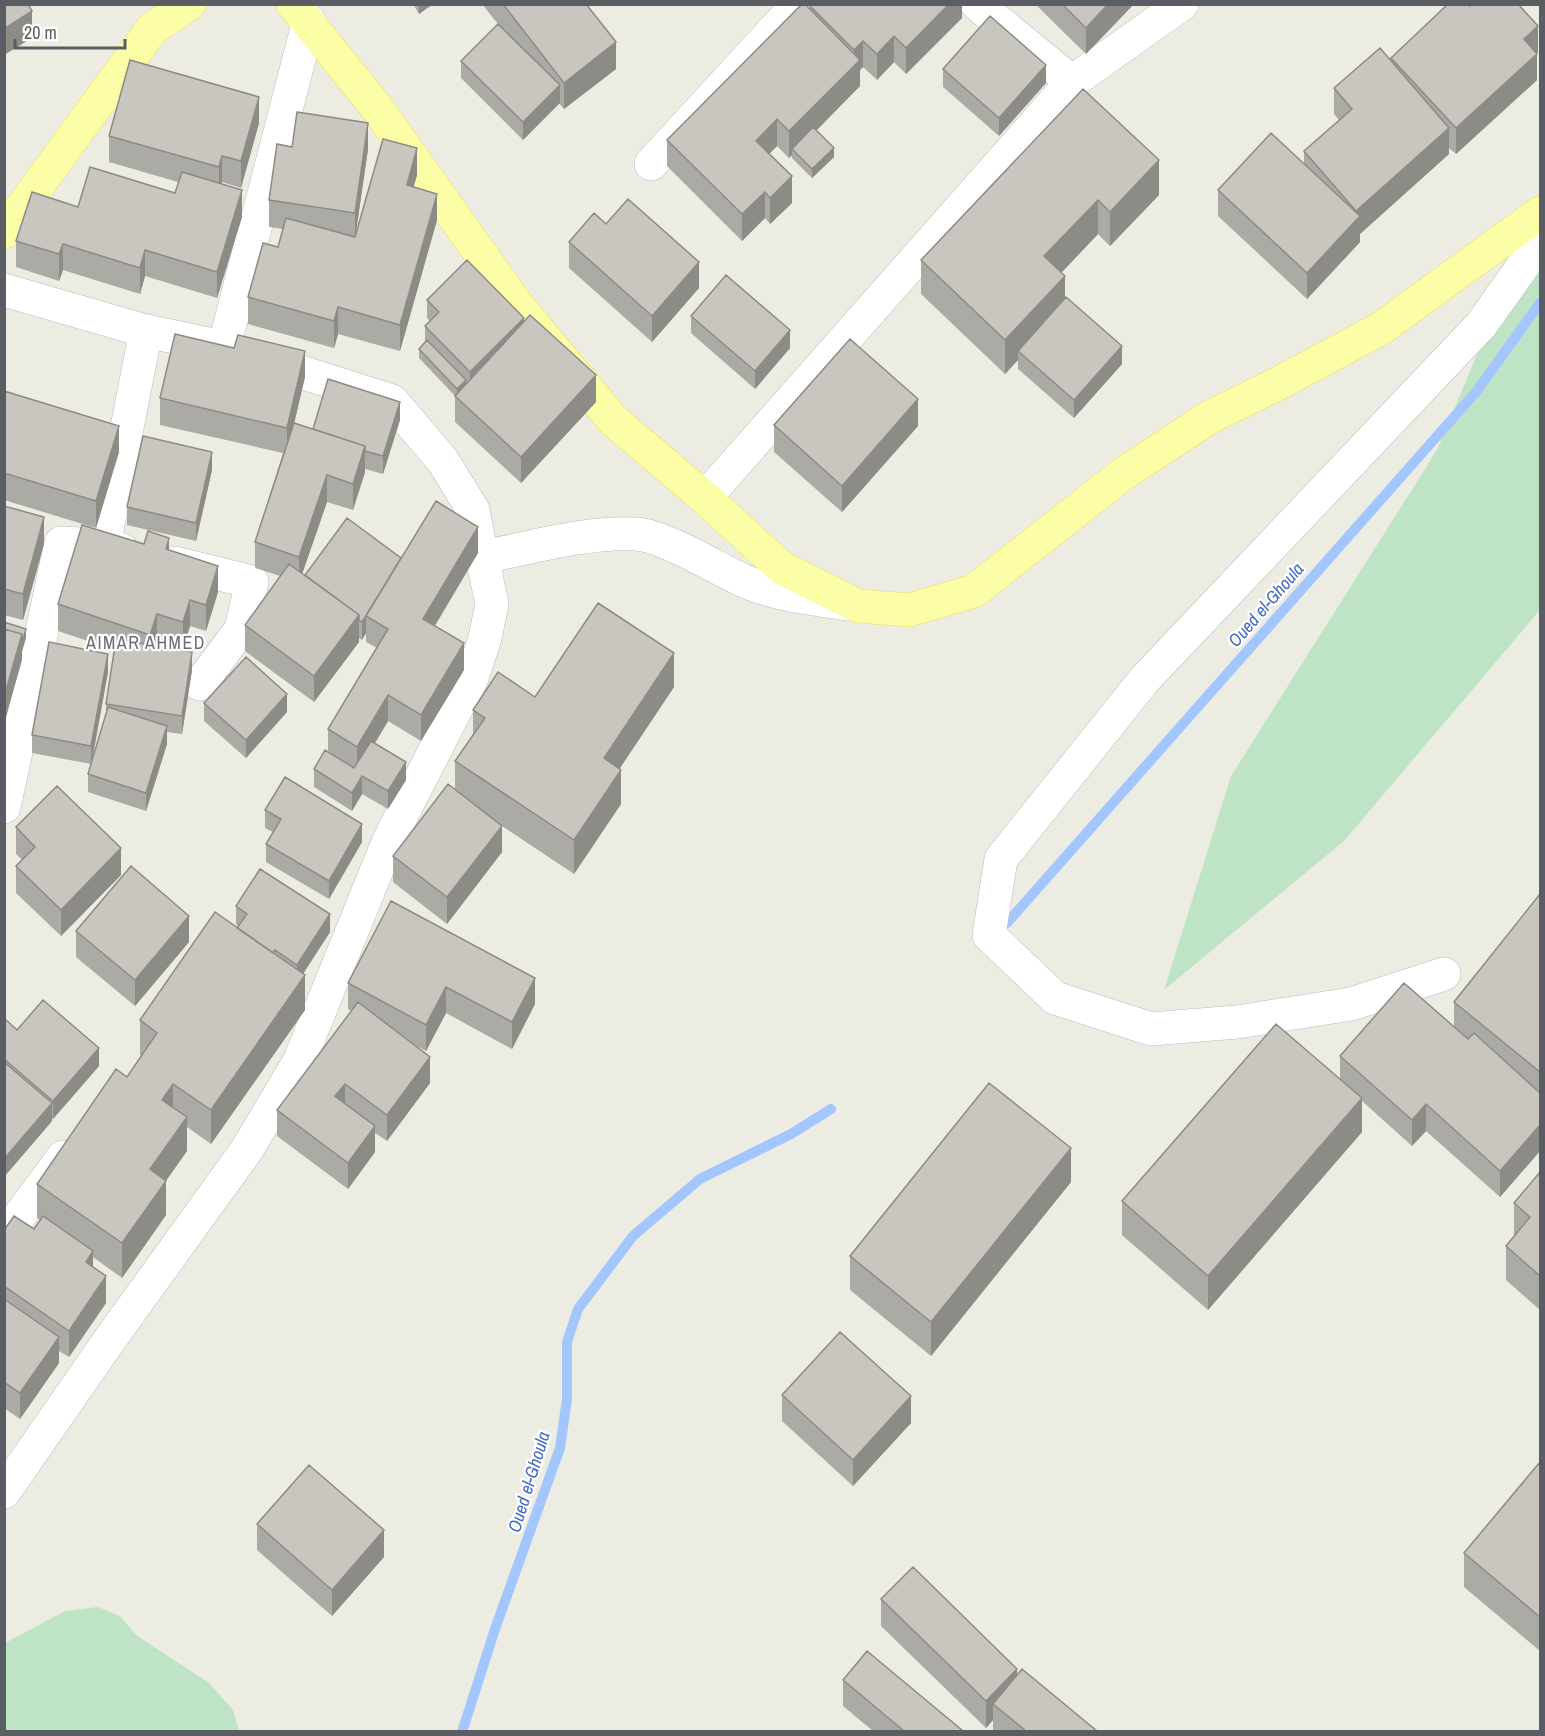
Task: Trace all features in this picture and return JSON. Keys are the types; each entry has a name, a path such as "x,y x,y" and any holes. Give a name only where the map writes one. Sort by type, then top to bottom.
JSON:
{"main road":[{"path":"4,231 152,29 189,4"},
{"path":"301,13 377,108 517,305 614,421 705,498 782,568 858,606 909,610 974,591 1123,474 1210,417 1380,329 1540,213"}],"street":[{"path":"651,164 798,4"},
{"path":"977,4 1072,82"},
{"path":"705,498 1072,82 1182,4"},
{"path":"224,347 301,13"},
{"path":"1444,974 1352,1004 1237,1022 1151,1029 1055,998 989,935 1001,859 1145,679 1481,325 1540,242"},
{"path":"4,290 146,331 224,347 392,401 444,461 473,510 492,604 485,638 472,678 389,840 299,1062 246,1151 120,1325 4,1492"},
{"path":"104,545 146,331"},
{"path":"482,557 588,538 638,534 682,550 753,584 790,596 858,606"},
{"path":"4,807 61,543 104,545 252,582 241,629 200,684"},
{"path":"4,1237 82,1131"}],"green space":[{"path":"1540,204 1540,610 1344,841 1164,990 1231,776 1437,450"},
{"path":"98,1607 120,1616 136,1635 209,1683 233,1710 239,1731 5,1731 5,1643 65,1611"}],"building":[{"path":"4,4 28,4 32,11 4,29"},
{"path":"503,4 586,4 616,42 564,83"},
{"path":"802,4 805,4 860,60 789,131 777,119 756,141 792,176 770,198 765,192 742,214 667,140"},
{"path":"812,4 949,4 906,48 894,36 877,54 863,41 854,50 810,6"},
{"path":"1062,4 1108,4 1086,28"},
{"path":"1448,4 1469,4 1470,6 1471,4 1518,4 1538,26 1524,39 1537,54 1456,128 1391,58"},
{"path":"990,16 1046,65 999,118 943,69"},
{"path":"498,24 560,85 523,122 461,61"},
{"path":"1380,48 1449,128 1356,211 1304,151 1352,109 1334,88"},
{"path":"130,60 259,97 241,161 222,156 219,167 109,136"},
{"path":"1083,89 1159,160 1110,212 1098,200 1044,256 1065,276 1005,340 921,260"},
{"path":"297,112 368,123 355,213 269,200 277,144 292,147"},
{"path":"813,127 834,148 812,169 792,149"},
{"path":"1271,133 1360,216 1307,273 1218,190"},
{"path":"383,139 417,148 407,185 437,194 400,325 338,307 334,321 248,297 263,243 278,247 286,218 355,237"},
{"path":"90,167 175,193 182,172 242,190 217,272 145,250 140,268 63,244 59,254 16,241 32,192 78,207"},
{"path":"628,199 699,262 652,316 569,242 594,213 606,224"},
{"path":"467,260 524,318 470,372 425,326 439,312 427,300"},
{"path":"726,275 790,330 755,371 691,316"},
{"path":"1066,297 1122,346 1074,400 1018,351"},
{"path":"530,315 596,375 521,457 455,396"},
{"path":"175,334 234,348 238,335 305,351 287,428 160,398"},
{"path":"850,339 918,399 842,486 774,425"},
{"path":"427,340 466,380 457,389 419,349"},
{"path":"328,379 400,402 383,456 365,451 365,446 313,429"},
{"path":"4,391 119,426 96,501 4,473"},
{"path":"294,423 365,446 353,484 327,475 299,557 255,542"},
{"path":"143,436 212,452 196,523 127,507"},
{"path":"436,501 478,527 423,619 464,643 421,715 388,695 357,747 328,729 388,629 366,616"},
{"path":"4,506 44,517 23,594 4,589"},
{"path":"347,518 401,558 362,622 359,620 359,615 305,575"},
{"path":"82,525 144,544 148,531 169,538 166,549 218,566 206,605 190,600 183,622 157,614 150,635 58,604"},
{"path":"289,564 359,615 314,676 245,625"},
{"path":"598,603 674,653 604,758 621,770 574,840 455,761 485,718 473,710 498,672 535,697"},
{"path":"4,622 26,629 22,643 22,634 4,629"},
{"path":"4,629 22,634 4,697"},
{"path":"116,639 192,652 182,716 106,704"},
{"path":"49,642 108,654 91,746 32,735"},
{"path":"246,657 287,694 246,740 204,703"},
{"path":"108,707 167,726 146,793 88,774"},
{"path":"371,741 406,762 388,791 362,776 352,793 314,769 325,750 354,768"},
{"path":"285,777 362,824 329,881 266,844 281,819 265,810"},
{"path":"448,784 502,826 447,897 393,856"},
{"path":"57,786 121,848 61,910 16,866 35,847 16,827"},
{"path":"131,866 189,916 135,980 76,931"},
{"path":"260,869 330,914 297,965 275,950 273,953 237,928 247,914 236,906"},
{"path":"1540,894 1540,1072 1454,1002"},
{"path":"391,901 535,978 512,1022 446,987 426,1025 348,983"},
{"path":"215,912 305,975 211,1110 173,1084 162,1100 187,1117 150,1169 166,1181 122,1243 37,1184 116,1069 127,1077 157,1033 140,1020"},
{"path":"1404,983 1468,1039 1474,1033 1540,1093 1540,1125 1500,1171 1426,1104 1412,1120 1340,1056"},
{"path":"43,1000 99,1048 53,1101 4,1059 4,1020 17,1030"},
{"path":"358,1002 430,1057 387,1115 345,1084 335,1096 375,1126 348,1163 277,1110"},
{"path":"1276,1024 1362,1098 1208,1276 1122,1201"},
{"path":"4,1062 52,1103 4,1159"},
{"path":"989,1083 1071,1148 931,1322 850,1256"},
{"path":"1540,1172 1540,1276 1506,1246 1530,1217 1514,1203"},
{"path":"14,1216 34,1229 43,1216 93,1251 86,1262 106,1276 69,1331 4,1286 4,1230"},
{"path":"4,1299 59,1337 20,1393 4,1382"},
{"path":"840,1332 911,1396 853,1460 782,1395"},
{"path":"1540,1462 1540,1617 1464,1553"},
{"path":"309,1465 384,1530 332,1590 257,1524"},
{"path":"913,1567 1017,1669 986,1701 881,1599"},
{"path":"867,1651 963,1731 904,1731 843,1680"},
{"path":"1022,1669 1097,1731 1026,1731 993,1704"}],"waterway":[{"name":"Oued el-Ghoula","path":"1007,923 1476,392 1540,303"},
{"name":"Oued el-Ghoula","path":"462,1732 495,1629 560,1448 567,1399 567,1342 578,1309 633,1236 700,1179 791,1134 831,1109"}],"district":[{"name":"AIMAR AHMED","path":"146,643"}]}
